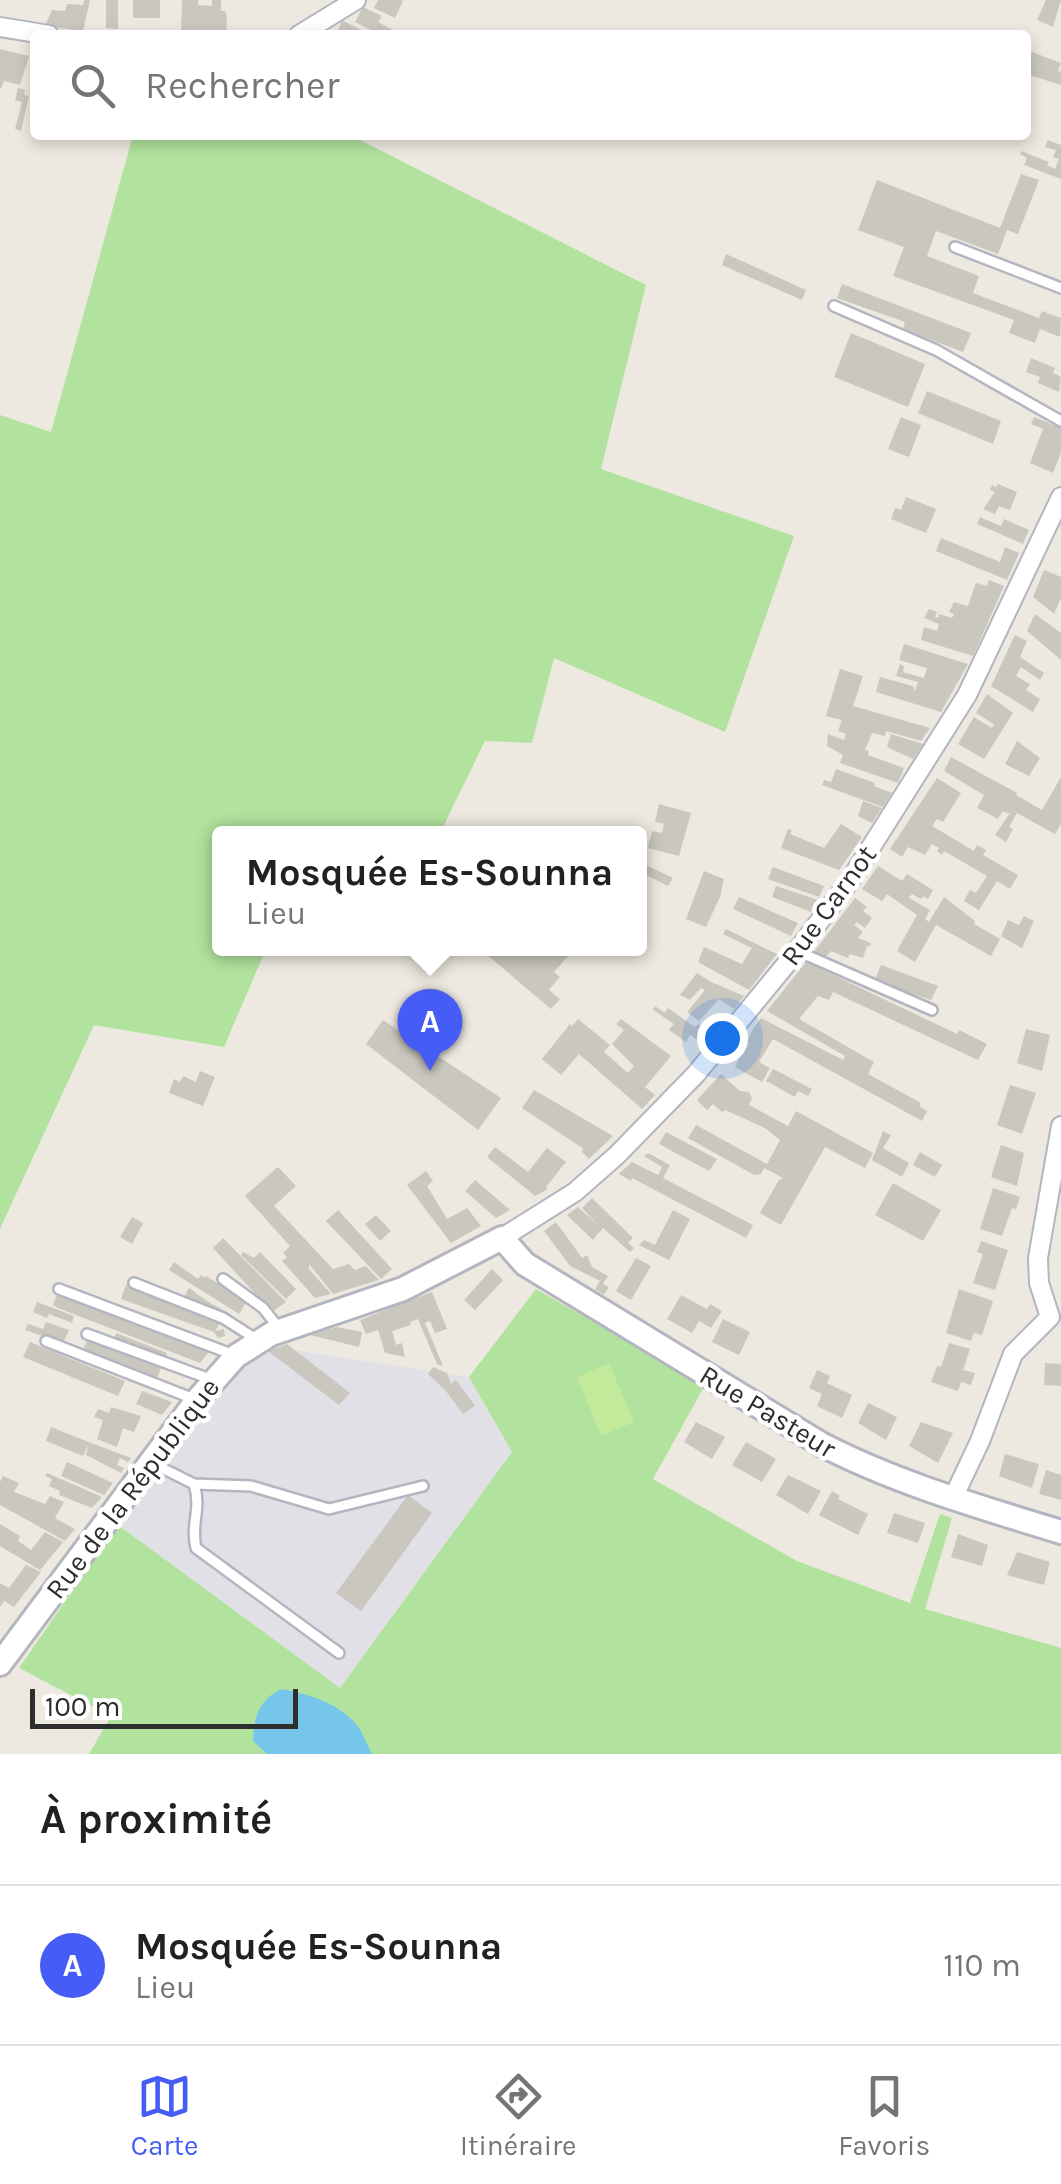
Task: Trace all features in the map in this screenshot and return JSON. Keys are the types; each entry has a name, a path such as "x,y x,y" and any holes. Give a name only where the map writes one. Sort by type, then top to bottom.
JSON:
{"street":[{"path":"307,30 356,0"},
{"path":"0,27 30,32"},
{"name":"Rue Carnot","path":"502,1238 575,1192 617,1155 696,1074 797,951 848,882 967,694 1061,497"},
{"path":"953,1498 980,1442 1013,1354 1055,1317 1040,1283 1038,1258 1061,1126"},
{"name":"Rue de la République","path":"0,1664 150,1461 236,1356 269,1335 403,1289 502,1238"},
{"name":"Rue Pasteur","path":"502,1238 525,1264 821,1444 873,1469 1061,1532"}],"lane":[{"path":"955,247 1061,288"},
{"path":"834,306 936,350 1061,421"},
{"path":"797,951 932,1010"},
{"path":"223,1279 264,1308 269,1335"},
{"path":"134,1283 269,1335"},
{"path":"59,1289 236,1356"},
{"path":"87,1334 213,1380"},
{"path":"46,1340 197,1400"},
{"path":"150,1461 194,1484 251,1486 329,1509 423,1486"},
{"path":"194,1484 199,1501 193,1537 196,1548 339,1653"}],"shaded area":[{"path":"261,1345 469,1377 512,1452 340,1688 118,1525"}],"green space":[{"path":"132,140 360,140 646,285 601,469 794,536 725,732 554,658 532,743 485,741 443,826 212,826 212,956 263,956 224,1047 94,1025 0,1229 0,415 51,432"},
{"path":"536,1289 705,1385 653,1479 797,1561 910,1603 940,1514 952,1518 925,1609 1061,1648 1061,1754 89,1754 111,1716 19,1668 118,1525 340,1688 512,1452 469,1377"},
{"path":"609,1363 634,1422 601,1436 577,1377"}],"water":[{"path":"282,1689 340,1710 358,1727 372,1754 267,1754 253,1741 254,1724 263,1703"}],"building":[{"path":"84,0 90,0 83,30 45,26 52,10 65,11 67,4 83,5"},
{"path":"106,0 118,0 118,29 106,28"},
{"path":"133,0 160,0 160,18 133,18"},
{"path":"182,0 198,0 198,5 212,6 212,0 221,0 226,30 181,30"},
{"path":"378,0 403,1 395,18 374,8"},
{"path":"1046,0 1061,0 1053,27 1037,20"},
{"path":"363,7 382,16 378,22 393,30 371,30 355,22"},
{"path":"342,20 361,30 338,30"},
{"path":"0,49 29,56 20,85 4,81 0,90"},
{"path":"1032,52 1061,63 1061,85 1031,76"},
{"path":"18,88 29,96 21,131 15,129 22,102 15,100"},
{"path":"1048,140 1061,145 1061,179 1024,165 1027,158 1020,154 1021,151 1049,162 1047,165 1055,169 1059,159 1053,157 1056,150 1045,147"},
{"path":"1021,174 1039,180 1018,234 1007,230 998,254 936,231 927,256 979,276 973,293 1039,318 1042,311 1061,318 1060,337 1040,329 1035,343 1009,333 1014,320 893,276 904,247 858,230 877,180 1000,228"},
{"path":"726,254 806,290 802,300 722,265"},
{"path":"842,284 971,333 963,352 903,329 905,322 837,298"},
{"path":"851,333 925,364 908,407 834,377"},
{"path":"1031,358 1055,368 1053,373 1061,377 1059,392 1038,383 1040,377 1026,372"},
{"path":"927,391 1001,421 993,444 918,413"},
{"path":"901,417 921,425 909,457 888,449"},
{"path":"1034,417 1061,428 1061,452 1053,473 1030,463 1043,429 1031,424"},
{"path":"992,485 1017,492 1010,510 999,506 995,514 983,509 995,492 990,490"},
{"path":"906,497 936,509 926,533 891,519 895,508 901,510"},
{"path":"980,517 1001,526 1004,519 1029,530 1023,544 977,524"},
{"path":"941,538 1000,562 1005,547 1019,553 1007,580 936,551"},
{"path":"1044,570 1061,577 1061,598 1054,614 1033,597"},
{"path":"989,580 1004,586 973,656 921,640 924,627 937,631 939,624 924,618 929,609 937,612 935,617 939,614 952,618 954,614 949,612 954,602 968,606 976,583 987,586"},
{"path":"1035,614 1061,633 1061,660 1027,631"},
{"path":"1015,635 1027,641 1020,657 1044,673 1040,680 1021,667 1016,676 1030,684 1026,690 1040,699 1033,712 991,686"},
{"path":"904,644 968,664 941,712 876,692 880,677 913,686 915,691 918,682 896,676 900,664 904,666 903,672 924,678 927,668 899,660"},
{"path":"840,669 863,676 853,706 930,728 921,741 886,731 885,736 872,733 865,750 868,755 904,768 898,783 840,763 843,755 827,746 828,734 844,740 846,734 838,731 842,720 826,716"},
{"path":"987,694 1013,713 984,759 958,744 974,717 992,728 994,724 976,713"},
{"path":"891,734 923,744 913,759 887,747"},
{"path":"1017,741 1040,758 1029,776 1005,764"},
{"path":"951,757 1042,810 1061,777 1061,824 1055,834 1017,813 1006,842 995,835 1010,813 1002,812 998,819 977,808 984,795 944,771"},
{"path":"836,769 892,793 883,807 822,785 824,780 831,782"},
{"path":"937,778 961,793 943,822 937,819 932,826 974,851 977,845 986,850 983,855 1018,875 1010,889 997,881 979,910 964,901 970,890 976,893 987,876 944,851 942,855 932,844 925,855 908,847 902,857 890,849"},
{"path":"863,801 882,808 872,823 858,816"},
{"path":"659,804 691,813 679,856 648,848 652,831 662,833 664,824 655,822"},
{"path":"841,824 862,837 839,870 781,848 788,829 792,830 790,834 824,848"},
{"path":"647,865 673,878 668,886 647,876"},
{"path":"878,866 902,881 907,874 933,890 928,899 912,894 909,898 930,910 925,919 929,922 944,897 974,924 1000,939 991,956 936,925 915,962 897,951 917,915 887,894 882,901 862,889"},
{"path":"773,867 824,886 819,897 768,879"},
{"path":"704,871 724,879 706,927 686,919"},
{"path":"776,886 818,900 811,912 772,897"},
{"path":"739,897 798,923 791,936 733,909"},
{"path":"855,898 867,907 863,911 872,918 865,928 857,922 854,925 863,932 858,938 871,943 870,946 863,958 850,954 848,958 831,951 823,960 813,953"},
{"path":"1024,916 1034,921 1022,948 1001,936 1008,920 1019,925"},
{"path":"726,929 777,954 749,990 698,962 704,947 742,964 752,948 723,934"},
{"path":"488,956 568,956 554,972 560,977 549,990 560,999 551,1009"},
{"path":"806,962 957,1034 959,1030 987,1044 978,1060 833,992 829,1000 818,996 799,1019 874,1062 868,1074 921,1103 919,1106 927,1111 922,1121 773,1039 759,1062 770,1068 762,1082 735,1067 761,1018 843,1060 845,1056 767,1011"},
{"path":"881,965 938,986 931,1000 874,981"},
{"path":"697,973 744,996 734,1009 719,999 699,1021 687,1012 705,990 701,988 690,1000 680,995"},
{"path":"655,1006 665,1013 668,1008 712,1034 703,1044 690,1035 686,1042 669,1030 674,1024 653,1010"},
{"path":"578,1019 610,1045 604,1052 628,1073 634,1066 612,1044 624,1030 616,1024 621,1019 671,1056 645,1087 655,1095 642,1109 579,1054 561,1075 542,1059"},
{"path":"383,1020 501,1098 478,1130 366,1044"},
{"path":"1026,1029 1050,1035 1042,1071 1017,1063"},
{"path":"773,1069 812,1089 808,1096 798,1091 795,1097 766,1081"},
{"path":"200,1071 215,1077 203,1106 169,1093 174,1079 180,1082 183,1076 196,1082"},
{"path":"721,1074 740,1091 749,1092 749,1105 788,1126 796,1111 873,1153 865,1168 825,1147 781,1225 760,1213 783,1178 764,1168 761,1174 754,1175 688,1138 696,1125 767,1164 780,1140 765,1128 722,1112 713,1104 707,1110 697,1100"},
{"path":"1010,1085 1036,1093 1022,1134 997,1125"},
{"path":"534,1090 613,1136 589,1159 581,1151 584,1149 522,1108"},
{"path":"883,1131 891,1135 883,1148 909,1163 902,1177 872,1160"},
{"path":"666,1132 717,1159 709,1171 659,1144"},
{"path":"1001,1145 1024,1153 1017,1186 991,1177"},
{"path":"495,1147 528,1172 547,1148 566,1162 548,1189 535,1196 487,1157"},
{"path":"920,1152 942,1165 935,1177 913,1165"},
{"path":"648,1153 670,1165 663,1178 753,1225 746,1238 619,1174 632,1162 658,1175 662,1167 644,1156"},
{"path":"278,1167 296,1186 274,1206 333,1269 349,1264 355,1270 366,1266 379,1280 333,1294 309,1264 331,1294 315,1298 282,1261 290,1246 245,1196"},
{"path":"426,1171 433,1181 427,1186 447,1219 467,1208 481,1226 451,1243 407,1185"},
{"path":"475,1180 510,1210 496,1218 465,1191"},
{"path":"893,1183 941,1210 923,1241 875,1215"},
{"path":"993,1188 1020,1197 1002,1236 980,1229"},
{"path":"592,1198 633,1238 628,1243 634,1248 630,1252 603,1228 593,1240 567,1215 578,1207 598,1225 582,1208"},
{"path":"338,1210 392,1269 381,1279 326,1221"},
{"path":"673,1210 690,1219 669,1260 639,1245 644,1240 655,1245"},
{"path":"376,1215 391,1231 380,1241 365,1224"},
{"path":"132,1217 143,1223 132,1244 120,1237"},
{"path":"556,1222 582,1258 587,1255 592,1267 608,1276 603,1284 609,1287 604,1295 595,1289 600,1281 570,1266 544,1231"},
{"path":"223,1238 286,1302 272,1312 213,1248"},
{"path":"981,1241 1008,1250 995,1290 973,1283 983,1254 977,1252"},
{"path":"243,1252 254,1258 260,1252 296,1289 286,1299 241,1255"},
{"path":"636,1258 651,1266 631,1300 616,1291"},
{"path":"174,1262 198,1279 206,1276 247,1301 239,1314 169,1270"},
{"path":"492,1269 503,1280 475,1310 464,1300"},
{"path":"126,1285 221,1322 215,1331 224,1329 225,1336 218,1338 214,1332 121,1299"},
{"path":"189,1288 232,1315 210,1312 184,1297"},
{"path":"959,1289 993,1301 982,1335 974,1333 971,1341 946,1333"},
{"path":"432,1292 447,1329 435,1333 430,1321 425,1323 443,1366 437,1364 418,1319 392,1331 396,1345 402,1343 405,1357 385,1353 378,1330 366,1334 360,1320"},
{"path":"57,1294 209,1352 200,1363 58,1308 53,1305"},
{"path":"681,1295 707,1309 710,1304 722,1311 711,1328 699,1321 692,1333 667,1319"},
{"path":"37,1302 74,1316 72,1323 33,1312"},
{"path":"723,1319 750,1332 739,1355 712,1342"},
{"path":"46,1322 69,1330 63,1343 25,1330 28,1324 43,1329"},
{"path":"337,1327 362,1332 359,1347 310,1335"},
{"path":"116,1333 167,1353 165,1359 114,1339"},
{"path":"88,1338 161,1368 156,1381 83,1350"},
{"path":"30,1342 125,1381 118,1396 23,1357"},
{"path":"949,1343 970,1349 963,1370 975,1373 971,1385 961,1382 958,1391 931,1382"},
{"path":"287,1344 350,1393 339,1405 268,1351"},
{"path":"1045,1363 1061,1364 1061,1386 1044,1385"},
{"path":"433,1367 447,1373 451,1384 456,1380 475,1406 463,1414 428,1374"},
{"path":"817,1370 830,1376 827,1383 852,1395 842,1418 817,1406 822,1394 809,1388"},
{"path":"142,1391 172,1402 162,1415 136,1404"},
{"path":"868,1403 897,1417 886,1440 858,1423"},
{"path":"111,1407 141,1416 134,1432 123,1428 117,1447 97,1439 103,1420 94,1417 98,1409 109,1413"},
{"path":"696,1422 725,1437 712,1459 684,1442"},
{"path":"921,1422 953,1433 938,1463 909,1446"},
{"path":"51,1427 131,1458 128,1462 120,1458 117,1465 124,1468 121,1473 86,1455 88,1445 83,1456 46,1441"},
{"path":"746,1442 776,1459 762,1482 732,1465"},
{"path":"1005,1454 1039,1464 1032,1488 999,1476"},
{"path":"67,1462 113,1483 104,1495 61,1476"},
{"path":"1046,1470 1061,1475 1061,1500 1039,1494"},
{"path":"47,1473 102,1497 92,1508 59,1495 60,1491 49,1486 52,1479 45,1476"},
{"path":"788,1475 821,1491 808,1514 776,1495"},
{"path":"3,1476 19,1483 14,1492 45,1504 50,1496 64,1502 55,1518 75,1529 65,1541 0,1505"},
{"path":"832,1491 840,1496 838,1499 868,1514 858,1535 819,1515"},
{"path":"408,1495 432,1513 361,1611 336,1593"},
{"path":"894,1513 925,1523 918,1543 887,1533"},
{"path":"0,1524 20,1536 18,1541 31,1550 45,1532 63,1542 40,1570 0,1546"},
{"path":"958,1534 988,1545 982,1566 951,1557"},
{"path":"1017,1552 1050,1562 1044,1585 1007,1575"},
{"path":"26,1565 41,1572 14,1607 4,1601 0,1607 0,1583 9,1588"}],"place":[{"name":"Mosquée Es-Sounna","path":"430,1071"}]}
